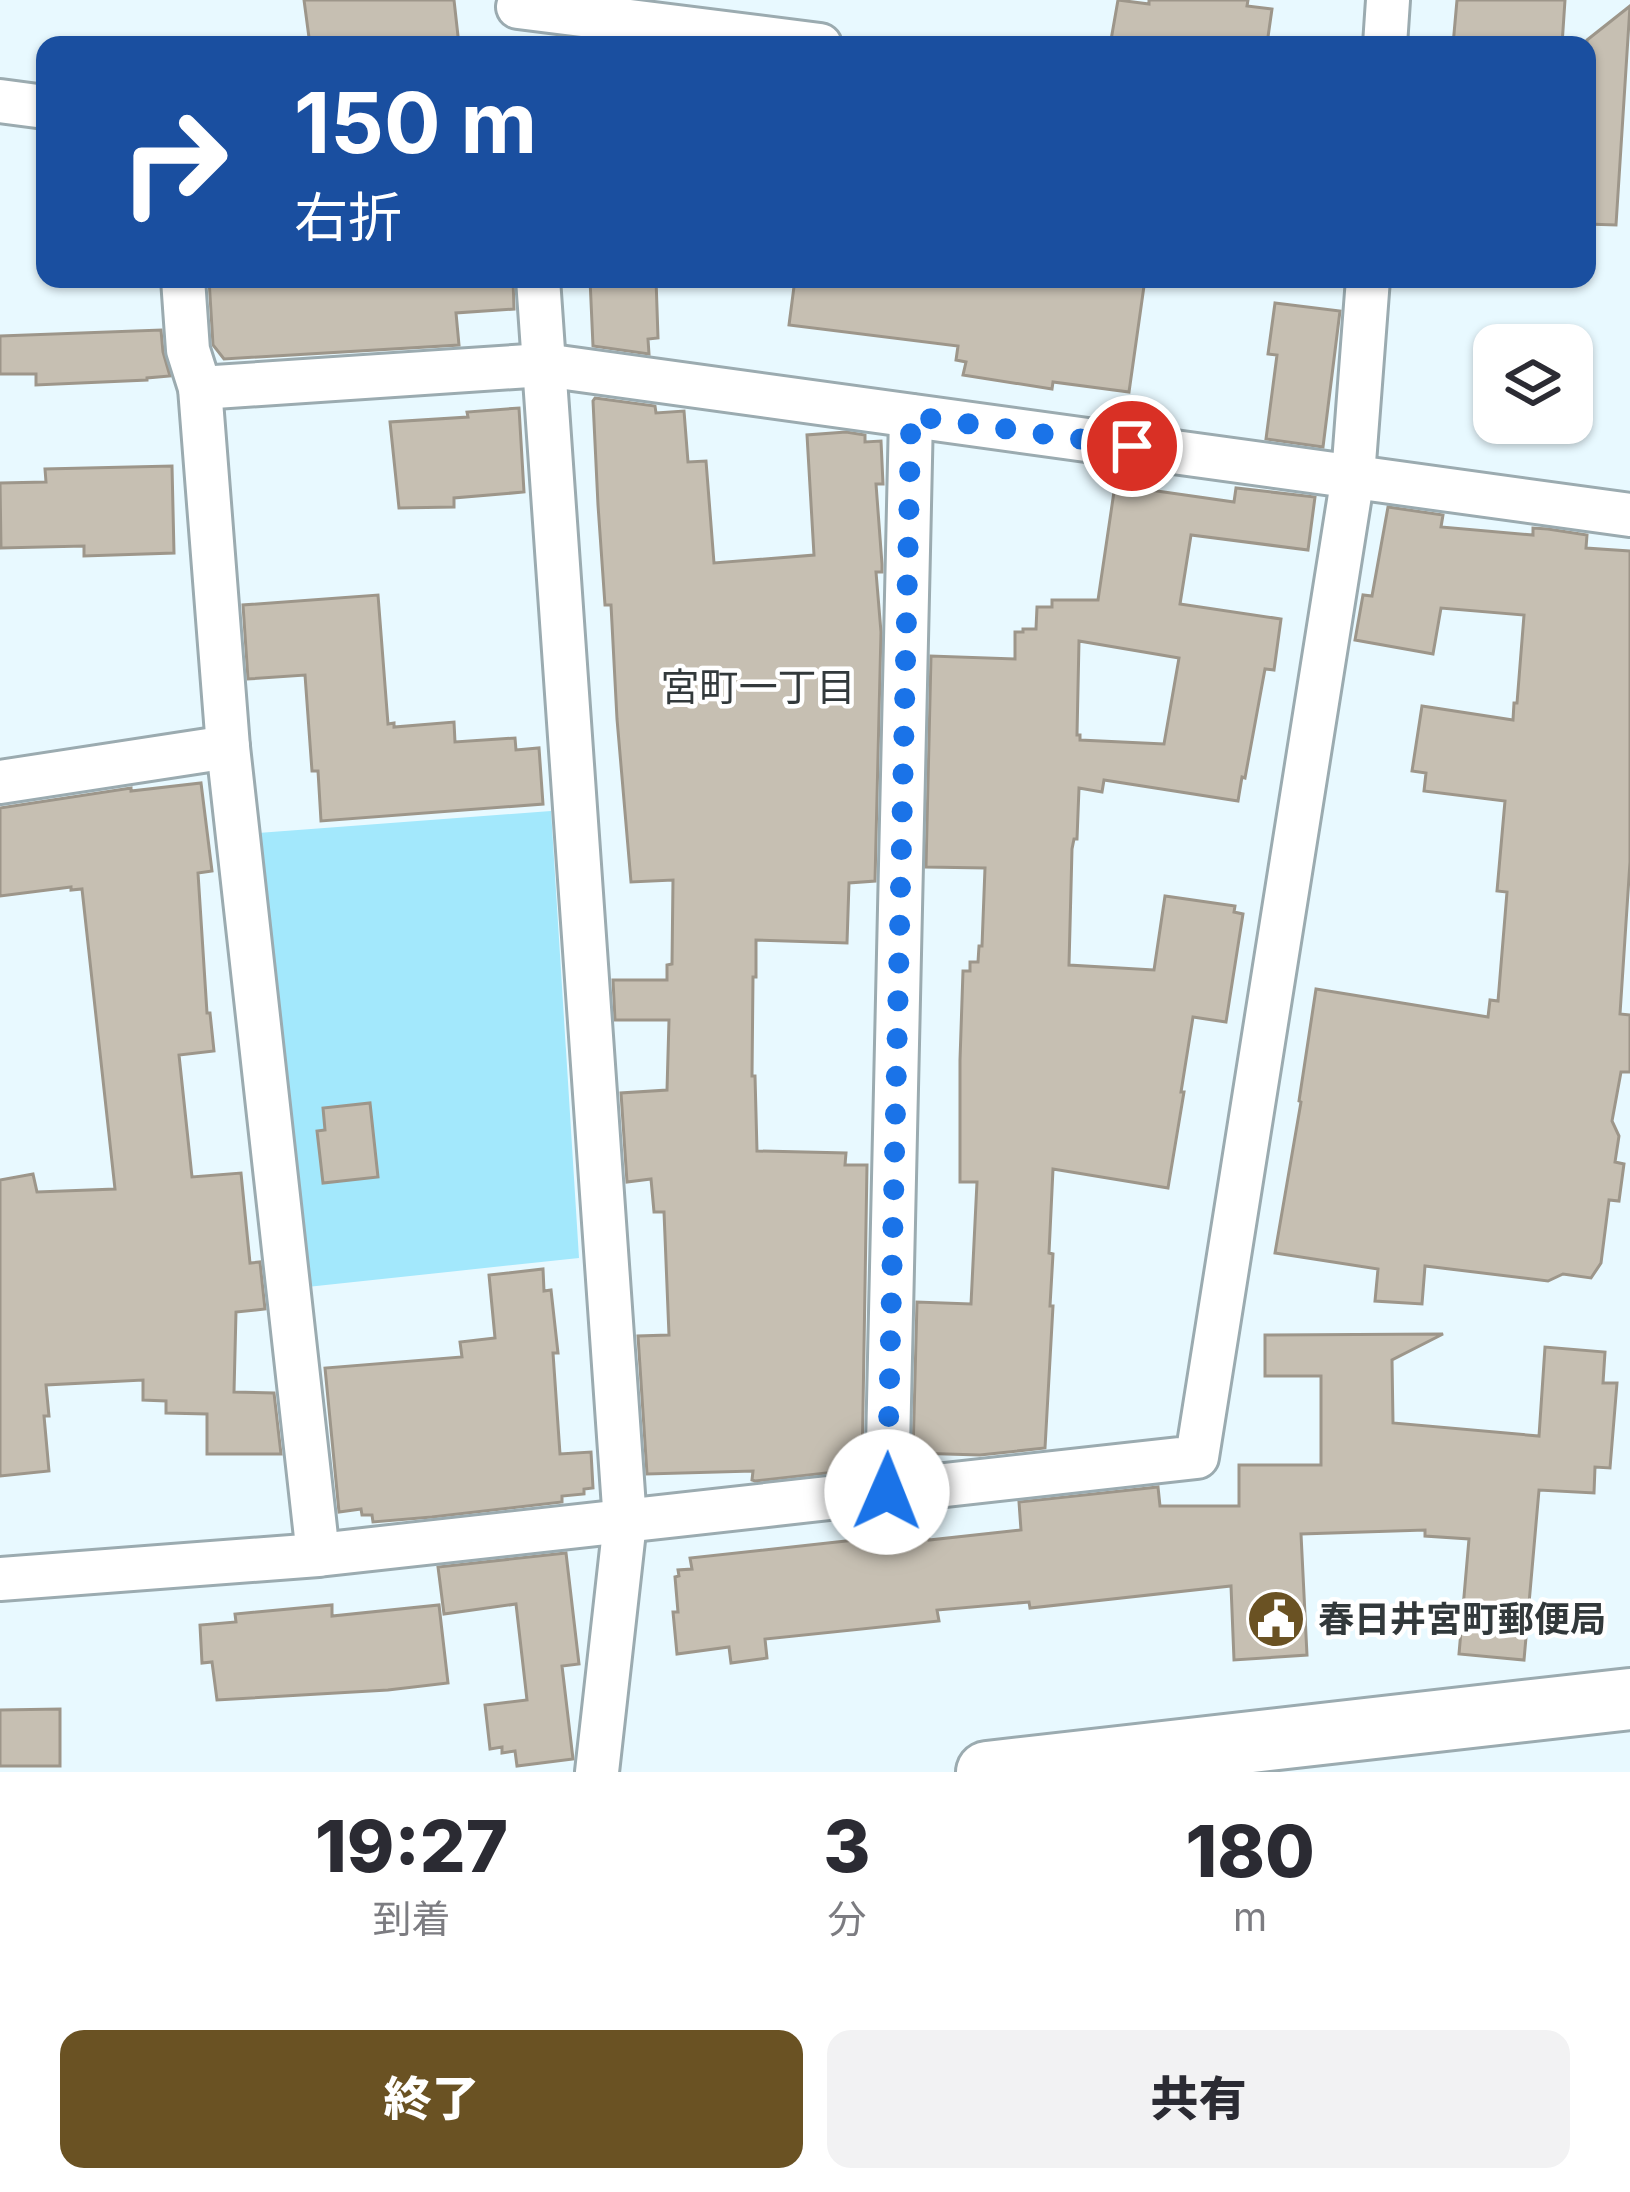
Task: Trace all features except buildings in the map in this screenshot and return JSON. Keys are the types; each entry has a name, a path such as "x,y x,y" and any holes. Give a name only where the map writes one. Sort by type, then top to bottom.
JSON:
{"street":[{"path":"1386,36 1388,0"},
{"path":"519,17 723,36"},
{"path":"0,100 36,106"},
{"path":"184,288 188,350 200,388 228,747 318,1556"},
{"path":"539,288 625,1522 597,1772"},
{"path":"0,1579 318,1556 1197,1456 1353,476 1367,288"},
{"path":"200,388 544,365 1630,515"},
{"path":"887,1492 911,416"},
{"path":"0,782 228,747"},
{"path":"987,1772 1630,1699"}],"shaded area":[{"path":"551,811 579,1258 307,1287 258,833"}],"place":[{"name":"春日井宮町郵便局","path":"1276,1619"}],"district":[{"name":"宮町一丁目","path":"758,687"}],"route":[{"path":"887,1492 911,416 1132,446"}]}
